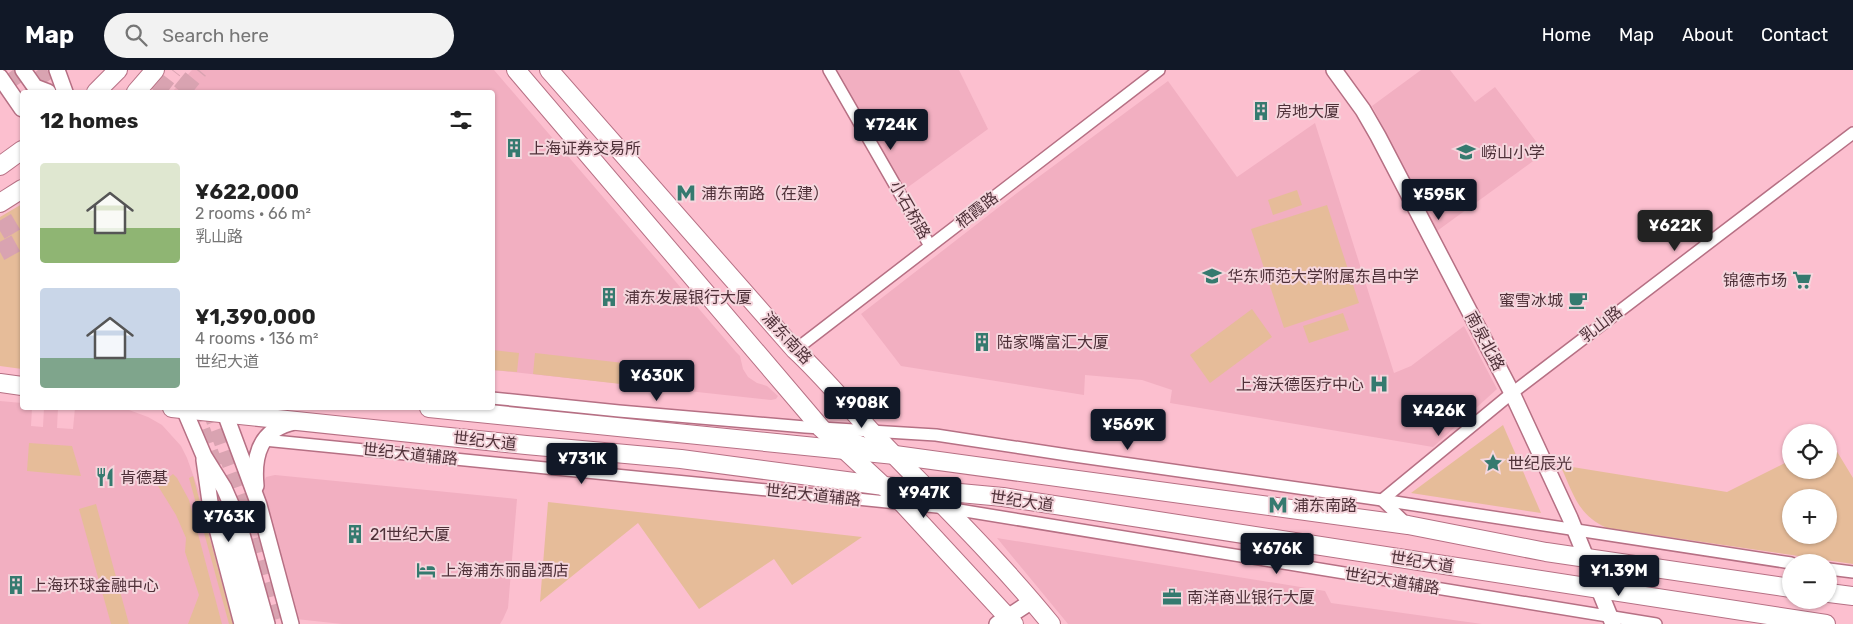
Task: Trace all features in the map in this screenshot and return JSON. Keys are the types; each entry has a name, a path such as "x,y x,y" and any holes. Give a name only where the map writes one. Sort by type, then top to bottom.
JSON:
{"main road":[{"path":"23,70 35,86 44,90"},
{"path":"57,70 64,90"},
{"path":"98,90 118,70"},
{"path":"138,90 155,70"},
{"name":"浦东南路","path":"516,70 820,428 903,504 1006,622"},
{"name":"浦东南路","path":"548,70 795,350 947,508 1032,601 1050,624"},
{"name":"南泉北路","path":"1334,70 1363,110 1378,136 1512,393 1587,558 1612,620"},
{"path":"0,77 20,106"},
{"path":"0,166 20,151"},
{"path":"0,202 20,190"},
{"path":"0,383 20,386"},
{"path":"182,410 204,456 224,488 238,520 267,624"},
{"path":"224,410 259,505 291,624"},
{"name":"世纪大道","path":"224,410 299,421 681,459 884,486 1003,497 1826,624"},
{"name":"世纪大道","path":"448,410 895,455 1408,525 1587,558 1782,587"},
{"path":"259,505 256,485 256,460 264,440 273,430 299,421"},
{"path":"204,456 210,502 242,624"},
{"path":"229,526 256,624"},
{"path":"1837,594 1853,596"},
{"path":"1006,622 1032,601"}],"street":[{"name":"小石桥路","path":"829,70 930,246"},
{"name":"栖霞路","path":"795,350 1159,70"},
{"name":"乳山路","path":"1382,500 1512,393 1853,133"},
{"path":"495,398 618,412 936,435 1382,500 1782,562"},
{"path":"820,428 895,455"},
{"name":"世纪大道辅路","path":"264,440 947,508 1612,620 1656,624"},
{"path":"1382,500 1408,525"},
{"path":"1837,570 1853,572"}],"shaded area":[{"path":"192,70 494,70 740,356 743,369 748,377 757,383 767,386 778,396 776,399 771,400 495,370 495,90 174,90"},
{"path":"834,70 959,70 988,129 904,190"},
{"name":"崂山小学","path":"1421,70 1450,70 1475,102 1495,87 1538,144 1536,159 1437,231 1372,106"},
{"name":"华东师范大学附属东昌中学","path":"1168,81 1237,177 1315,123 1394,373 1411,366 1464,326 1497,389 1433,447 1170,403 1172,390 1142,380 1085,375 1084,395 901,366 861,314 1017,193"},
{"path":"1297,190 1302,205 1273,215 1268,200"},
{"path":"20,205 20,369 0,366 0,217"},
{"path":"1327,205 1359,303 1284,328 1251,229"},
{"path":"1252,309 1272,337 1210,383 1190,355"},
{"path":"1343,313 1349,330 1309,343 1303,326"},
{"path":"495,350 519,353 517,372 495,370"},
{"path":"535,353 659,367 656,388 533,374"},
{"path":"0,401 20,403 20,410 32,410 31,426 43,427 44,410 58,410 57,428 73,429 75,410 129,410 162,425 181,446 187,458 201,497 236,624 0,624"},
{"path":"1503,425 1541,513 1411,493"},
{"path":"29,443 72,446 81,476 27,471"},
{"path":"1837,452 1853,478 1853,564 1837,562 1837,554 1785,554 1607,528 1597,523 1582,509 1560,465 1727,492 1782,464 1782,479 1837,479"},
{"path":"173,474 189,500 222,624 188,624 199,595 185,552 186,538 176,515 158,486"},
{"path":"275,475 517,499 508,608 500,624 342,624 296,619 262,485 266,477"},
{"path":"193,476 233,624 229,624 189,478"},
{"path":"548,502 862,537 792,585 774,559 699,609 638,523 540,602"},
{"path":"96,504 129,624 111,624 79,509"},
{"path":"997,538 1325,591 1331,603 1482,624 1068,624"}],"tunnel":[{"path":"13,70 27,90"},
{"path":"38,70 53,90"},
{"path":"158,90 173,70"},
{"path":"183,90 199,70"},
{"path":"0,231 20,219"},
{"path":"0,252 20,241"},
{"path":"196,410 213,458 229,526"},
{"path":"210,410 250,521 278,624"}],"place":[{"name":"房地大厦","path":"1261,111"},
{"name":"上海证券交易所","path":"514,148"},
{"name":"崂山小学","path":"1466,152"},
{"name":"浦东南路（在建）","path":"686,193"},
{"name":"华东师范大学附属东昌中学","path":"1212,276"},
{"name":"锦德市场","path":"1802,280"},
{"name":"浦东发展银行大厦","path":"609,297"},
{"name":"蜜雪冰城","path":"1578,300"},
{"name":"陆家嘴富汇大厦","path":"982,342"},
{"name":"上海沃德医疗中心","path":"1379,384"},
{"name":"世纪辰光","path":"1493,463"},
{"name":"肯德基","path":"105,477"},
{"name":"浦东南路","path":"1278,505"},
{"name":"21世纪大厦","path":"355,534"},
{"name":"上海浦东丽晶酒店","path":"426,570"},
{"name":"上海环球金融中心","path":"16,585"},
{"name":"南洋商业银行大厦","path":"1172,597"}]}
